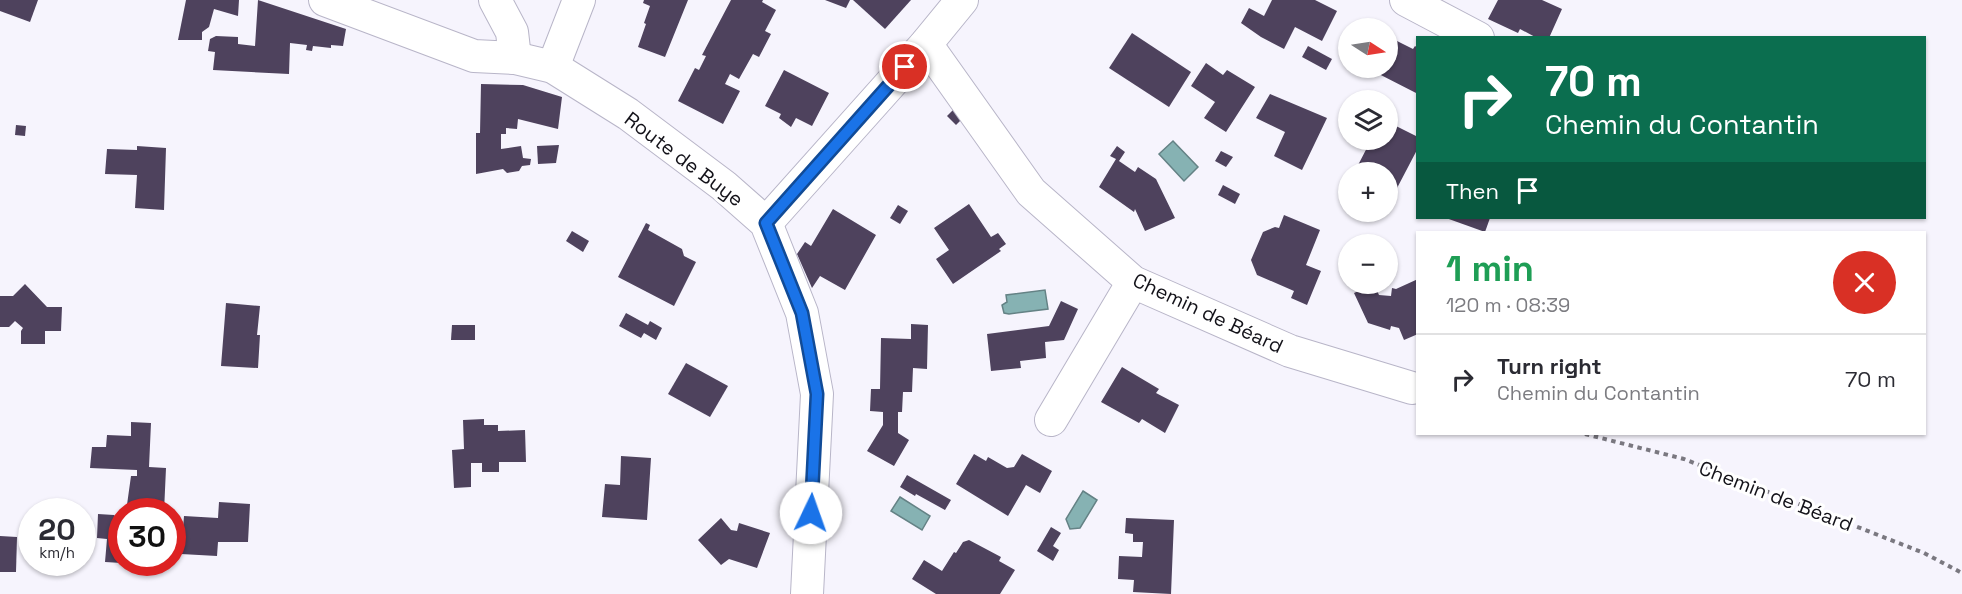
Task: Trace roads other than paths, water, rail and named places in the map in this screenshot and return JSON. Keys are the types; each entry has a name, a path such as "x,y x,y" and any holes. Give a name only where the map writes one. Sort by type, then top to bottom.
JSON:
{"street":[{"name":"Route de Buye","path":"325,0 474,56 515,58 553,67 628,114 724,186 766,223 802,313 817,394 807,594"},
{"path":"495,0 512,32 515,58"},
{"path":"553,67 579,0"},
{"path":"766,223 926,44 962,0"},
{"path":"1406,0 1474,36"},
{"name":"Chemin de Béard","path":"926,44 1031,192 1133,282 1290,351 1412,388"},
{"path":"1051,420 1133,282"}]}
